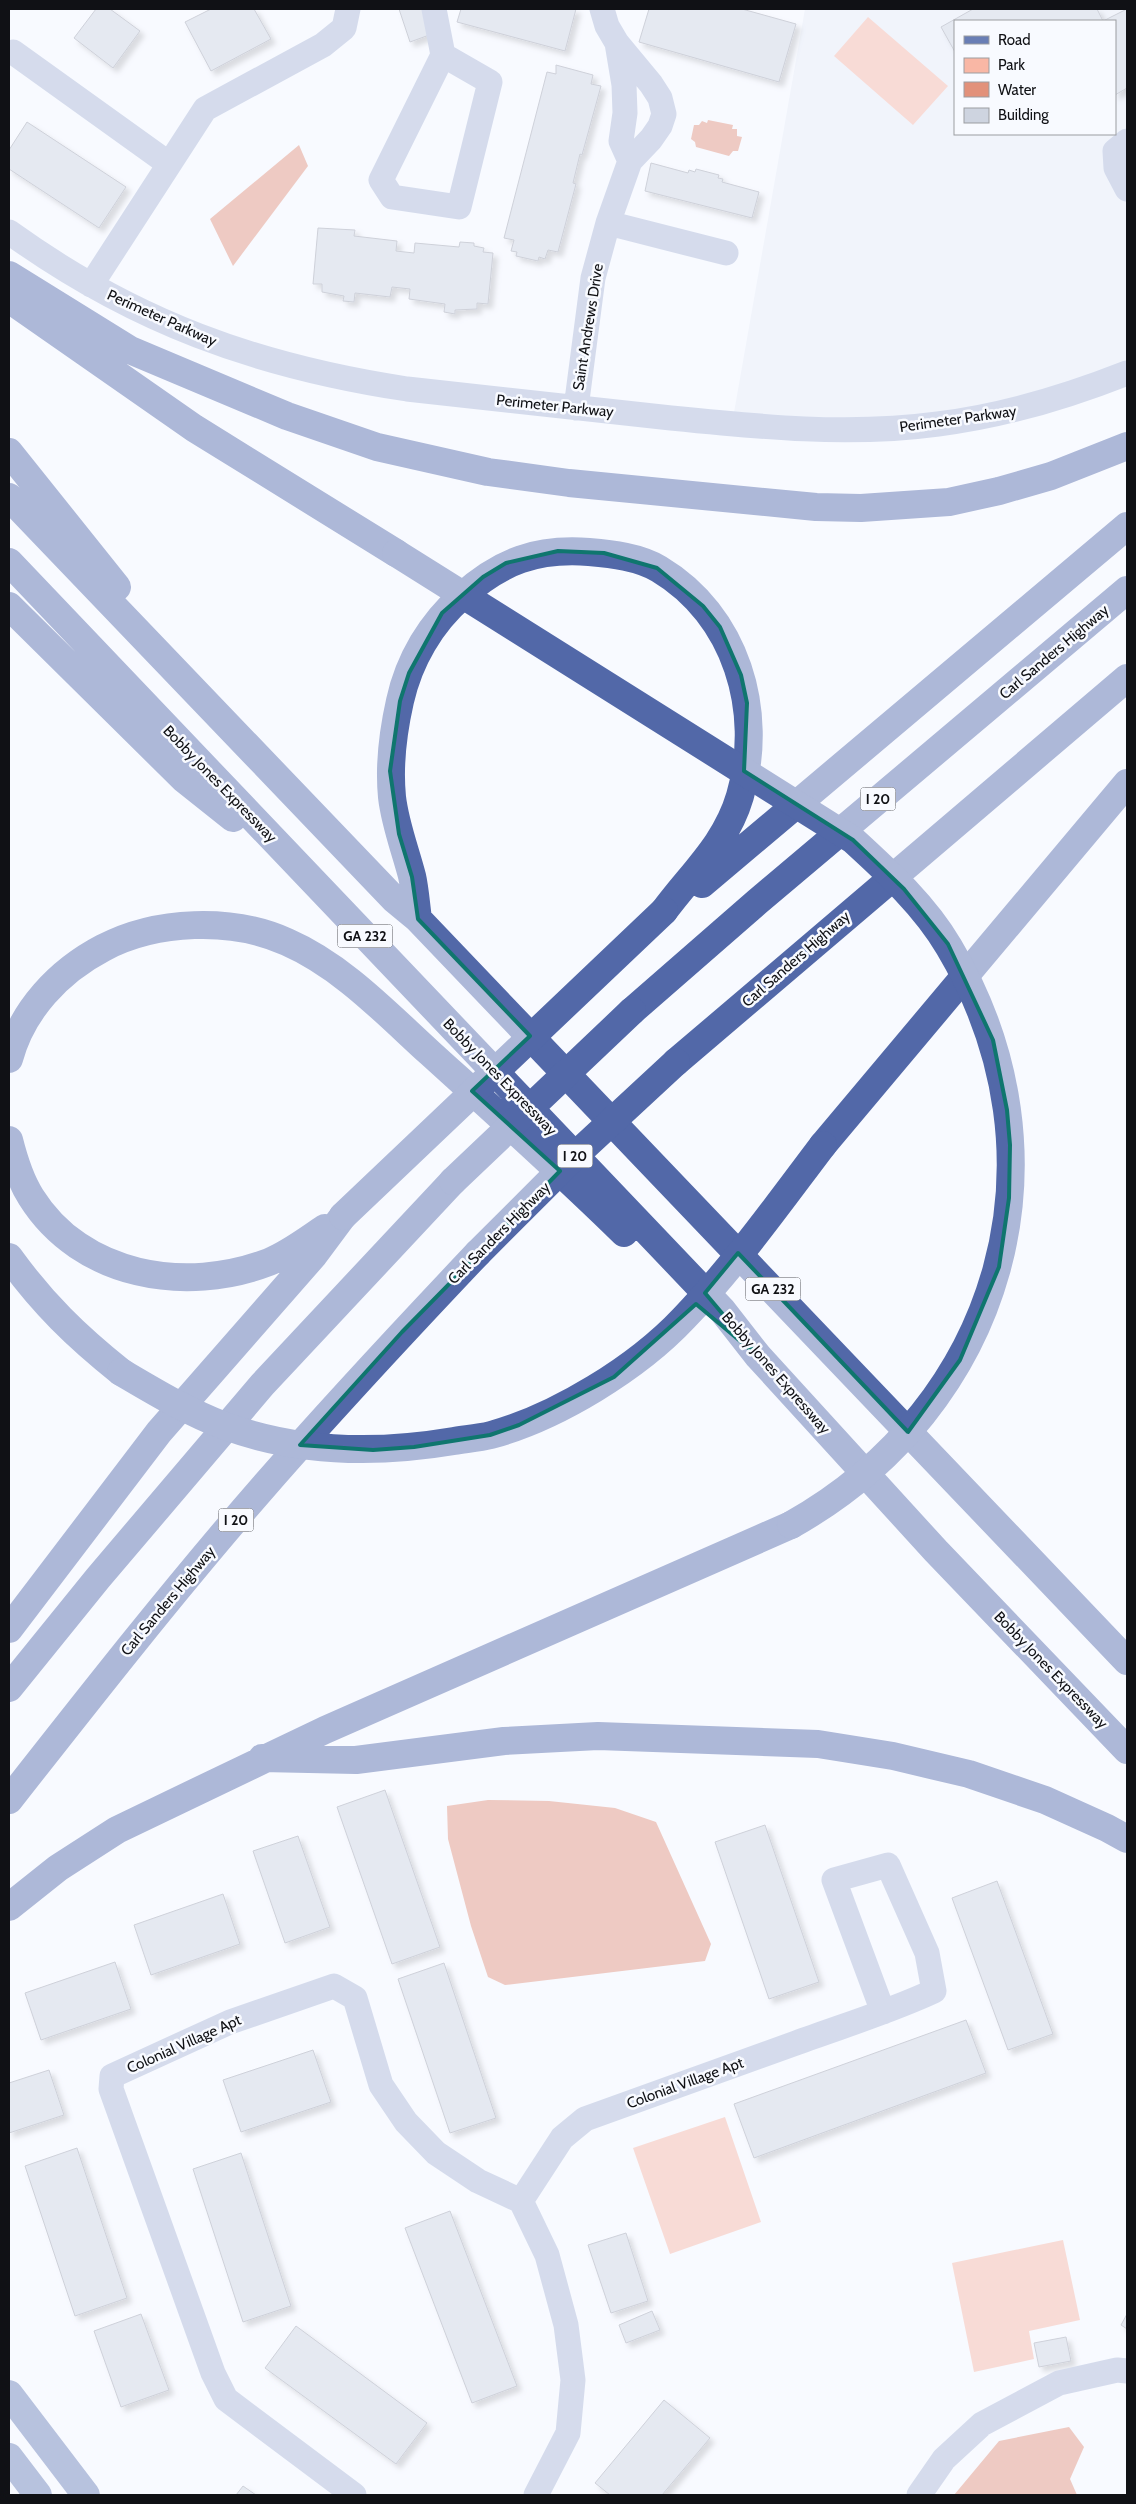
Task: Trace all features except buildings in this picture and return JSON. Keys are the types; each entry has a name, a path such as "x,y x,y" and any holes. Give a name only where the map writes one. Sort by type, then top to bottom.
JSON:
{"highway":[{"path":"9,275 130,350 287,416 377,447 488,472 579,484 816,507 861,508 949,502 999,491 1050,476 1127,446"},
{"path":"9,299 194,428 853,840 904,890 948,944 967,977 993,1040 1007,1110 1010,1145 1009,1198 999,1267 976,1328 942,1390 897,1444 845,1491 791,1525 262,1758 117,1830 58,1868 9,1907"},
{"path":"9,452 230,729"},
{"name":"GA 232","path":"9,497 230,729 396,900 418,919 1127,1661"},
{"path":"664,911 682,901 1127,526"},
{"path":"9,1140 22,1178 44,1215 81,1248 108,1262 131,1270 181,1278 214,1276 242,1271 284,1254 342,1216 664,911 712,854 729,822 740,795 748,746 747,703 741,675 732,651 714,620 681,586 658,568 630,558 604,553 558,551 506,563 483,577 442,614 419,649 409,673 400,701 390,771 398,834 412,877 418,919"},
{"name":"Bobby Jones Expressway","path":"9,562 722,1310 758,1356 936,1551 1127,1750"},
{"name":"Carl Sanders Highway","path":"9,1688 104,1571 262,1385 453,1181 632,1011 757,902 1127,590"},
{"path":"9,606 184,779 320,888"},
{"name":"Carl Sanders Highway","path":"9,1800 144,1629 265,1485 402,1332 478,1253 581,1150 676,1062 1127,678"},
{"path":"9,1257 49,1309 78,1338 121,1372 171,1402 225,1426 291,1443 328,1448 373,1450 414,1447 490,1435 552,1411 614,1377 683,1319 769,1216 824,1145 1127,783"},
{"path":"9,1059 31,1011 47,990 65,972 108,945 159,928 185,925 253,931 285,941 312,954 360,990 579,1189 712,1321 758,1356"},
{"path":"9,1630 159,1432 314,1255 342,1216"},
{"path":"262,1758 356,1760 504,1740 598,1736 818,1744 893,1756 969,1774 1045,1800 1127,1839"}],"main road":[{"path":"9,2394 86,2495"},
{"path":"9,2457 38,2495"}],"street":[{"path":"91,285 205,108 323,45 344,28 348,9"},
{"path":"434,9 442,56 381,180 392,197 459,207 490,82 442,56"},
{"name":"Saint Andrews Drive","path":"576,408 593,278 608,223 638,153 660,126 664,114 642,95 607,26 602,9"},
{"name":"Saint Andrews Drive","path":"617,43 640,70 642,95 621,141 638,153"},
{"path":"13,52 169,164"},
{"path":"1127,142 1115,151 1116,168 1127,188"},
{"path":"608,223 726,253"},
{"name":"Perimeter Parkway","path":"9,232 91,285 125,304 185,332 275,363 350,380 398,388 576,408 786,429 815,430 900,428 967,420 1022,409 1127,373"},
{"name":"Colonial Village Apt","path":"354,2495 226,2399 213,2373 114,2098 111,2089 112,2076 230,2022 334,1986 355,1998 380,2085 406,2122 443,2158 478,2181 521,2201 562,2138 586,2119 883,2012 934,1991 927,1953 888,1865 834,1880 883,2012"},
{"path":"521,2201 547,2255 566,2325 573,2380 568,2433 536,2495"},
{"path":"919,2495 944,2459 982,2424 1058,2383 1117,2370 1127,2371"}],"highlighted area":[{"path":"558,551 604,553 657,568 703,606 720,627 741,675 747,703 744,771 853,840 904,889 948,944 993,1040 1007,1110 1010,1145 1009,1198 999,1267 960,1360 908,1432 738,1253 705,1293 758,1356 696,1304 614,1377 519,1425 490,1435 414,1447 373,1450 300,1445 402,1332 560,1171 472,1091 530,1036 418,919 412,877 399,834 390,771 400,701 409,673 442,613 483,577 506,563"}],"shaded area":[{"path":"805,9 1127,9 1127,371 977,418 732,424"}],"green space":[{"path":"868,17 948,86 913,125 834,56"},
{"path":"725,2117 761,2222 670,2254 633,2148"},
{"path":"1063,2240 1080,2320 1029,2331 1034,2359 974,2372 952,2263"}],"water":[{"path":"708,120 733,125 732,129 737,129 737,136 742,137 738,151 733,151 729,156 696,147 695,142 691,139 694,125 699,125 702,121 707,123"},
{"path":"299,145 308,166 233,266 210,219"},
{"path":"488,1800 549,1801 615,1808 656,1822 711,1944 705,1961 505,1985 488,1977 471,1926 448,1839 447,1806"},
{"path":"1069,2427 1084,2447 1070,2479 1077,2495 954,2495 999,2441"}]}
